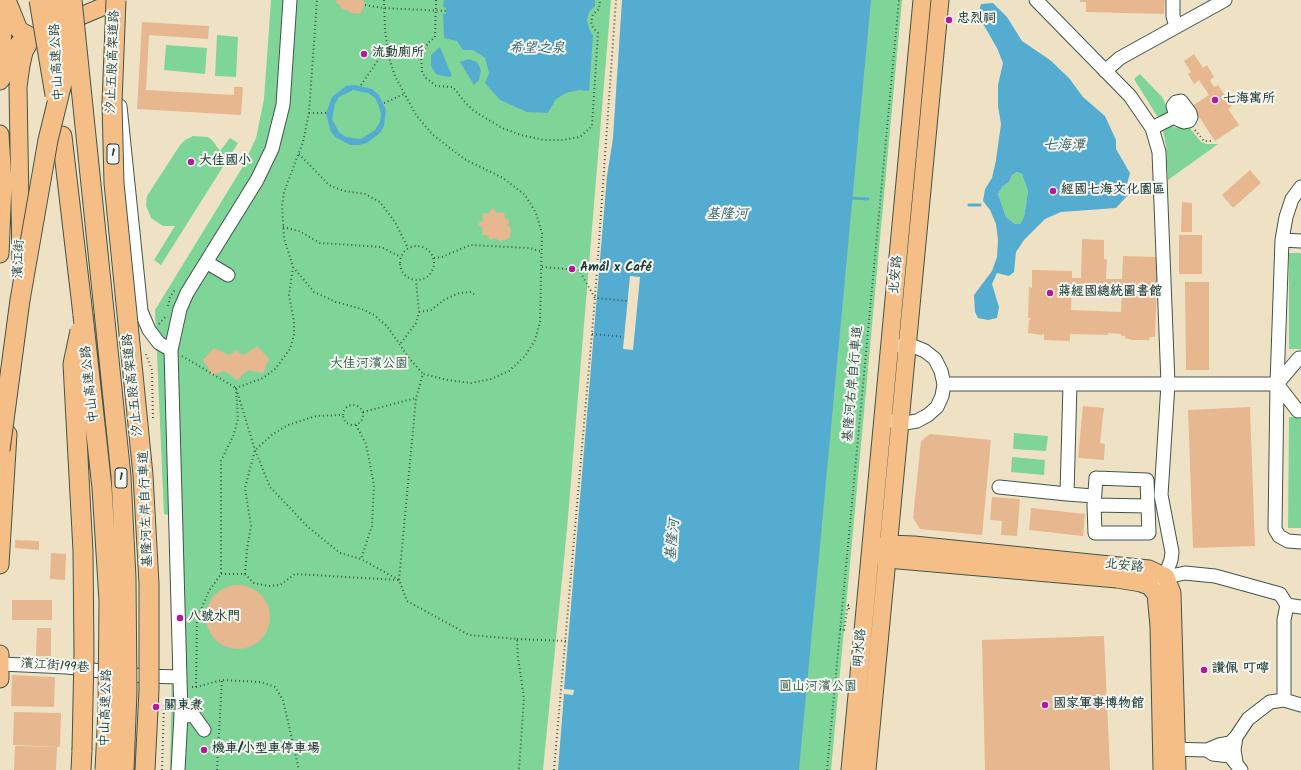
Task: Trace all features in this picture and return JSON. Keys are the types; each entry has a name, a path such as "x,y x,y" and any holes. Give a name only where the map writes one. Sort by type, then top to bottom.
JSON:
{"highway":[{"path":"39,0 62,136"},
{"name":"中山高速公路","path":"54,0 62,136 101,480 109,600 108,709 105,770"},
{"name":"中山高速公路","path":"72,0 121,476 126,578 127,676 124,770"},
{"path":"2,448 20,300 48,140 81,0"},
{"name":"汐止五股高架道路","path":"109,1 114,183 143,476 149,584 149,690 145,770"},
{"path":"81,770 84,653 83,551 73,364 83,316"}],"main road":[{"path":"6,0 19,30 32,37"},
{"name":"北安路","path":"887,552 892,421 891,345 922,0"},
{"name":"北安路","path":"940,0 908,346 892,421 870,549 1117,579 1141,583 1149,586 1156,594"},
{"path":"0,81 6,72 16,46 23,40 109,1"},
{"path":"0,11 3,32 0,64"},
{"name":"濱江街","path":"0,565 2,448 21,260 19,75 24,52 32,37"},
{"name":"濱江街","path":"0,134 3,184 0,254"},
{"name":"北安路","path":"887,552 914,545 1149,569 1166,577"},
{"name":"明水路","path":"850,770 870,549"},
{"name":"明水路","path":"867,770 887,552"},
{"path":"1162,770 1169,749 1172,592 1166,577"},
{"path":"1156,594 1169,749 1177,770"}],"street":[{"path":"178,770 181,715 171,350 180,309 187,293 257,180 272,149 283,105 290,0"},
{"path":"1036,0 1130,96 1152,128 1159,152 1168,384 1161,495 1172,552 1172,560 1166,577 1156,594"},
{"path":"1173,0 1173,16 1176,27"},
{"path":"1105,71 1120,58 1225,0"},
{"path":"109,1 137,285 141,311 150,330 159,343 171,350"},
{"path":"1152,128 1176,116 1179,120 1184,122 1188,121"},
{"path":"1,157 20,156"},
{"path":"1301,187 1292,199 1286,217 1282,240 1277,384 1276,529 1279,536 1284,539 1301,542"},
{"path":"1282,240 1301,241"},
{"path":"206,262 228,275"},
{"path":"891,345 908,346 925,351 935,359 941,371 944,384 942,396 937,407 928,415 917,421 892,421"},
{"path":"944,384 1277,384 1299,358 1301,358"},
{"path":"1067,494 1070,384"},
{"path":"1277,384 1298,410 1301,410"},
{"path":"1096,478 1147,480 1148,506 1149,533 1095,533 1094,500 1096,478"},
{"path":"999,487 1067,494 1094,500 1148,506"},
{"path":"1166,577 1185,573 1215,576 1280,594 1287,605 1284,620 1284,700"},
{"path":"1287,605 1301,607"},
{"name":"濱江街199巷","path":"0,666 67,667 144,676 180,682"},
{"path":"1169,749 1207,750 1219,745 1230,743 1248,719 1260,708 1270,702 1284,700 1301,705"},
{"path":"181,715 194,716 204,730"},
{"path":"1236,737 1234,750 1239,766"},
{"path":"1207,750 1213,754 1230,756 1239,766"}],"path":[{"path":"236,388 263,378 275,369 290,349 294,328 289,295 292,268 282,227 284,192 299,154 309,113 317,0"},
{"path":"292,268 314,292 336,302 362,309 374,315 388,326 401,343 409,358 423,374 448,380 471,383 491,379 509,371 525,356 534,340 540,322 542,267 540,223 536,213 525,195 503,178 466,160 432,134 416,115 395,76 387,48 383,8 384,0"},
{"path":"436,0 435,38 428,43 421,56 422,72 426,78 436,86 453,86 464,101 474,111 502,128 521,135 544,140 562,140 580,137 592,126 598,33 593,28 591,22 593,14 599,9 600,0"},
{"path":"554,770 595,298 616,0"},
{"name":"基隆河右岸自行車道","path":"827,770 899,0"},
{"path":"365,5 383,8 446,11"},
{"path":"361,86 387,48"},
{"path":"384,103 404,94"},
{"path":"309,113 326,113"},
{"path":"1188,121 1200,138 1210,142"},
{"path":"299,154 329,185 344,191 365,194 380,202 395,222 408,248"},
{"path":"282,227 299,231 320,243 375,246 386,249 401,257"},
{"path":"434,258 442,257 470,245 530,248 542,252"},
{"path":"418,246 423,247 428,249 434,258 435,264 431,274 427,278 416,281 406,277 403,273 400,268 401,257 408,248 418,246"},
{"path":"542,267 579,270 595,298"},
{"path":"401,343 416,323 419,312 416,281"},
{"path":"168,310 170,297 178,284"},
{"path":"419,312 432,310 444,300 459,293 471,292 475,295"},
{"path":"595,298 628,301"},
{"path":"150,330 163,322 167,314"},
{"path":"592,334 624,336"},
{"path":"171,350 236,388 255,450 270,487 308,528 340,553 361,559 399,580"},
{"path":"145,352 152,370 153,424"},
{"path":"423,374 416,398 399,580 407,602 469,635 566,641"},
{"path":"196,687 197,619 209,591 221,574 221,461 234,434 238,419 236,388"},
{"path":"363,412 416,398"},
{"path":"342,415 344,409 351,405 360,407 363,412 361,421 356,425"},
{"path":"245,574 251,526 245,488 255,450 273,434 288,425 316,416 342,415"},
{"path":"342,415 347,423 356,425"},
{"path":"356,425 367,449 374,485 372,526 361,559"},
{"path":"221,574 245,574 254,583 268,586 280,585 295,574 399,580"},
{"path":"840,629 844,630 848,605"},
{"path":"517,639 518,658 524,698 519,770"},
{"path":"180,682 196,687 222,680 261,682 275,687 283,700 299,770"},
{"path":"217,770 222,680"},
{"path":"162,770 164,700"}],"green space":[{"name":"大佳河濱公園","path":"271,0 611,0 567,529 543,770 170,770 174,554 172,516 164,514 155,310 242,168 256,138 264,99"},
{"name":"圓山河濱公園","path":"862,0 902,0 831,770 790,770"},
{"path":"217,35 238,37 236,77 215,76"},
{"path":"166,45 207,48 205,74 164,70"},
{"path":"1140,74 1163,98 1169,115 1161,118 1157,116 1134,79"},
{"path":"1170,124 1176,128 1180,126 1189,127 1201,142 1207,144 1218,144 1168,180 1166,145 1163,131 1164,127"},
{"path":"193,136 208,137 220,151 230,138 238,143 161,265 154,260 175,226 163,226 151,218 146,206 147,196 180,145 185,140"},
{"path":"1017,172 1022,174 1028,191 1024,217 1020,224 1015,224 1006,217 998,194 1002,187 1009,182 1012,175"},
{"path":"1289,253 1301,253 1301,349 1289,349"},
{"path":"1289,417 1301,417 1301,528 1288,528"},
{"path":"1014,433 1048,436 1046,451 1013,449"},
{"path":"1012,457 1045,460 1044,475 1011,472"}],"water":[{"name":"希望之泉","path":"444,0 595,0 595,6 589,12 587,20 593,36 589,91 579,90 566,93 556,99 548,113 527,112 500,100 485,83 489,73 485,58 473,50 463,50 457,41 444,38 443,14 446,14 446,8 443,7"},
{"name":"基隆河","path":"622,0 871,0 799,770 558,770 564,694 573,695 574,690 564,689 607,176 613,138"},
{"name":"七海潭","path":"993,3 1007,17 1022,41 1050,60 1069,78 1083,97 1105,116 1116,140 1116,149 1130,173 1127,184 1128,195 1116,208 1061,212 1045,219 1024,240 1016,252 1014,272 1009,276 997,273 992,284 999,307 997,318 988,320 978,318 975,312 974,295 992,271 997,257 998,240 996,224 990,210 983,201 985,189 992,178 996,160 1001,124 998,106 998,85 1003,63 997,48 978,15 981,4","holes":["1017,172 1022,174 1028,191 1024,217 1020,224 1015,224 1006,217 998,194 1002,187 1009,182 1012,175"]},
{"path":"440,47 452,76 448,77 436,74 431,66 431,55"},
{"path":"469,59 477,62 481,70 479,80 474,85 460,62"},
{"path":"355,85 372,89 379,95 386,110 384,126 380,133 367,143 350,145 335,137 330,130 326,113 332,97 346,86","holes":["353,90 368,93 375,98 379,106 381,114 380,122 375,130 361,139 346,137 339,132 332,119 335,104 339,97"]}],"pier":[{"path":"630,276 640,277 633,350 623,349"}],"building":[{"path":"337,0 363,0 365,5 360,14 351,13 347,10 341,9 340,5 336,3"},
{"path":"1080,0 1165,0 1164,14 1086,12 1086,2 1080,2"},
{"path":"142,22 209,26 208,39 149,35 146,90 234,95 234,87 243,87 241,115 137,109"},
{"name":"七海寓所","path":"1194,54 1203,68 1207,65 1214,77 1210,80 1214,87 1218,85 1232,106 1228,109 1239,125 1215,141 1192,106 1209,95 1199,80 1194,84 1188,74 1191,72 1184,61"},
{"path":"1250,170 1261,183 1233,208 1222,195"},
{"path":"1182,202 1192,203 1192,232 1181,232"},
{"path":"493,208 497,213 504,212 505,218 509,220 508,225 511,229 509,239 500,241 495,238 490,240 487,235 482,235 483,229 478,224 483,220 482,213 488,214"},
{"path":"1179,235 1202,235 1202,274 1179,274"},
{"name":"蔣經國總統圖書館","path":"1082,239 1104,240 1104,259 1107,259 1106,279 1122,279 1123,256 1158,257 1155,337 1150,337 1149,340 1131,340 1125,338 1125,336 1121,336 1121,334 1070,334 1070,341 1044,340 1044,333 1042,335 1028,333 1029,320 1031,318 1028,318 1029,287 1032,288 1032,270 1072,271 1072,278 1081,278","holes":["1072,284 1122,286 1121,312 1071,310"]},
{"path":"1185,282 1209,282 1209,370 1186,370"},
{"path":"257,346 269,359 263,373 248,370 237,380 225,371 212,375 203,360 214,348 229,355 236,349 239,353 244,355"},
{"path":"1083,406 1104,408 1100,443 1105,444 1104,460 1078,458"},
{"path":"1250,407 1255,546 1193,548 1188,410"},
{"path":"930,434 991,440 982,535 920,529 913,518 921,441"},
{"path":"992,497 1020,499 1017,536 1001,535 1002,521 990,520"},
{"path":"1031,508 1085,514 1083,536 1029,530"},
{"path":"15,540 39,541 39,550 15,548"},
{"path":"51,553 66,554 65,580 50,579"},
{"path":"238,585 256,590 261,594 265,599 270,617 265,635 261,640 256,644 238,649 220,644 215,640 211,635 206,617 211,599 215,594 220,590"},
{"path":"12,600 52,600 52,620 12,620"},
{"path":"37,628 51,628 51,656 36,656"},
{"name":"國家軍事博物館","path":"1104,636 1110,770 985,770 982,640"},
{"path":"12,675 55,677 54,707 11,706"},
{"path":"14,712 61,713 60,747 13,745"},
{"path":"15,746 57,747 56,770 14,770"}],"waterway":[{"path":"852,198 868,199"},
{"path":"969,205 980,205"}],"place":[{"name":"忠烈祠","path":"949,20"},
{"name":"流動廁所","path":"364,54"},
{"name":"七海寓所","path":"1215,100"},
{"name":"大佳國小","path":"191,162"},
{"name":"經國七海文化園區","path":"1053,191"},
{"name":"Amål x Café","path":"572,269"},
{"name":"蔣經國總統圖書館","path":"1050,293"},
{"name":"八號水門","path":"180,618"},
{"name":"讚佩 叮嚀","path":"1204,670"},
{"name":"國家軍事博物館","path":"1045,705"},
{"name":"關東煮","path":"156,707"},
{"name":"機車/小型車停車場","path":"204,750"}]}
